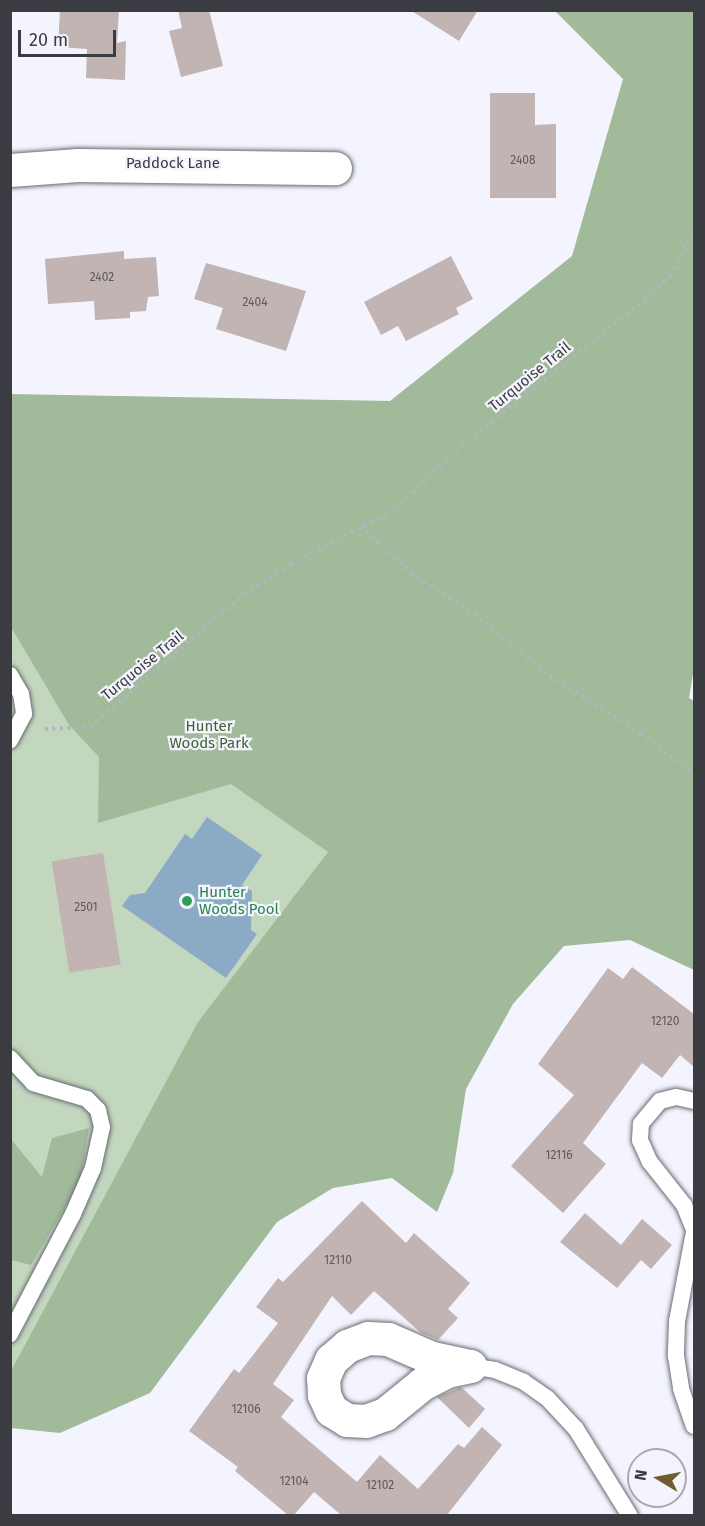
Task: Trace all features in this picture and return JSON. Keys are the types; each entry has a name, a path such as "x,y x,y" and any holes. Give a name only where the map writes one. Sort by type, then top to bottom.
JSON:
{"street":[{"name":"Paddock Lane","path":"10,170 90,165 335,168"}],"lane":[{"path":"10,675 21,694 24,714 10,740"},
{"path":"10,1058 33,1083 87,1100 98,1110 102,1126 93,1168 74,1214 10,1334"},
{"path":"694,1101 676,1097 660,1101 641,1124 640,1140 650,1162 684,1205 694,1231 677,1321 675,1356 681,1389 694,1426"},
{"path":"470,1366 495,1370 524,1382 548,1399 576,1429 630,1515"}],"path":[{"name":"Turquoise Trail","path":"53,727 90,727 244,594 361,526 396,509 462,446 647,298 671,276 694,229"},
{"path":"361,526 411,573 474,614 550,676 694,774"}],"green space":[{"path":"555,11 694,11 694,668 689,698 694,701 694,970 630,940 564,946 513,1004 466,1089 453,1173 437,1212 392,1178 333,1188 277,1222 150,1393 60,1433 11,1428 11,1371 198,1022 328,852 231,784 98,823 99,757 69,725 11,627 11,394 390,401 572,256 623,79"},
{"name":"Hunter Woods Park","path":"11,576 507,640 11,1410"},
{"path":"89,1128 80,1182 31,1265 11,1260 10,1138 42,1177 52,1138"}],"water":[{"name":"Hunter Woods Pool","path":"207,817 262,855 242,885 252,891 251,930 257,934 226,978 122,906 130,895 145,893 185,834 192,839"}],"building":[{"path":"60,10 119,10 117,43 126,41 125,80 86,78 87,49 58,47"},
{"path":"178,10 209,10 223,66 181,77 169,31 182,28"},
{"path":"410,10 478,10 459,41"},
{"path":"490,93 535,93 535,125 556,124 556,198 490,198"},
{"path":"124,251 124,259 156,257 159,296 148,297 146,311 130,312 130,318 95,320 94,301 48,304 45,259"},
{"path":"451,256 473,299 456,308 459,314 406,341 398,326 381,335 364,302"},
{"path":"206,263 306,291 286,351 216,329 223,308 194,299"},
{"path":"103,853 121,965 69,973 52,861"},
{"path":"632,967 694,1014 694,1067 680,1055 662,1078 642,1063 583,1143 606,1164 563,1213 511,1166 574,1095 538,1064 608,968 623,979"},
{"path":"362,1201 406,1243 414,1233 470,1283 448,1309 458,1318 438,1340 421,1333 374,1291 351,1315 332,1296 273,1384 294,1400 281,1417 357,1482 380,1455 418,1489 458,1444 464,1448 482,1427 502,1445 447,1515 341,1515 314,1492 294,1515 288,1515 235,1471 238,1467 189,1431 234,1369 239,1373 278,1323 256,1307 278,1278 283,1282"},
{"path":"585,1213 621,1245 642,1219 672,1245 651,1269 641,1260 617,1288 560,1242"},
{"path":"461,1387 485,1409 469,1428 437,1397"}],"place":[{"name":"Hunter Woods Pool","path":"187,901"}]}
